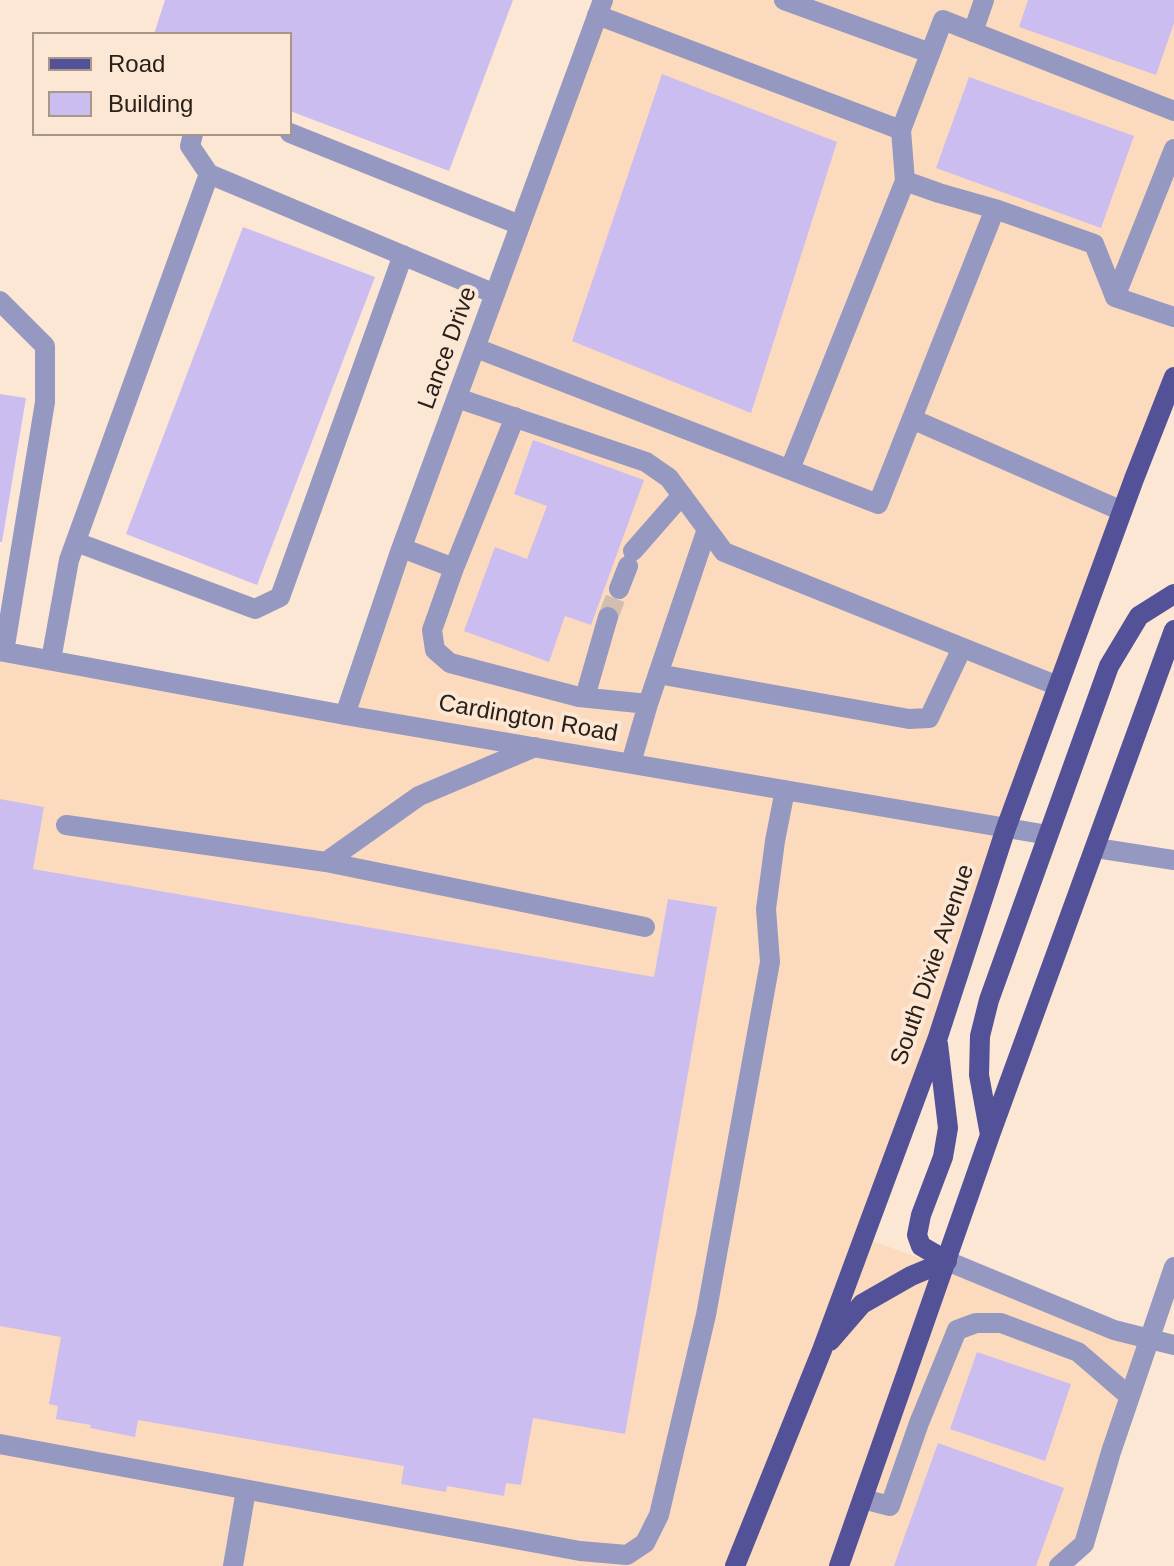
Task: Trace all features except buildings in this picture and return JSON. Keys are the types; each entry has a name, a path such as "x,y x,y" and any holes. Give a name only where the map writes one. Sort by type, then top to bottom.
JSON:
{"main road":[{"name":"South Dixie Avenue","path":"735,1566 822,1350 937,1040 1006,828 1174,377"},
{"path":"990,1135 979,1075 980,1036 989,1000 1109,666 1139,616 1174,594"},
{"path":"839,1566 990,1135 1174,630"},
{"path":"937,1040 948,1128 943,1157 921,1215 917,1235 921,1246 947,1261"},
{"path":"822,1350 862,1304 911,1276 947,1261"},
{"path":"752,1566 755,1515"}],"street":[{"path":"784,0 930,53"},
{"path":"973,32 984,0"},
{"path":"600,8 901,130"},
{"name":"Lance Drive","path":"345,715 402,548 600,8"},
{"path":"790,469 905,181 901,130 943,20 1174,111"},
{"path":"292,134 520,225"},
{"path":"192,136 190,146 209,174 495,294"},
{"path":"1115,297 1174,149"},
{"path":"51,660 69,560 209,174"},
{"path":"905,181 1094,244 1115,297 1174,317"},
{"path":"476,348 878,504 995,209"},
{"path":"76,542 255,609 280,597 403,255"},
{"path":"0,301 45,346 45,402 2,651"},
{"path":"457,398 646,462 669,478 724,552 1058,686"},
{"path":"515,417 432,630 435,650 450,663 585,697 648,704"},
{"path":"912,419 1122,511"},
{"path":"619,589 630,558 682,495"},
{"path":"631,763 707,529"},
{"path":"402,548 454,568"},
{"path":"585,697 608,617"},
{"path":"658,674 909,719 929,718 962,648"},
{"name":"Cardington Road","path":"2,651 345,715 1048,835"},
{"path":"326,862 419,796 535,747"},
{"path":"0,1444 246,1490 578,1558 627,1555 645,1543 659,1515 706,1315 770,962 766,909 785,790"},
{"path":"66,825 326,862 645,927"},
{"path":"1096,848 1174,860"},
{"path":"947,1261 1114,1330 1174,1345"},
{"path":"1059,1566 1084,1544 1129,1396 1174,1267"},
{"path":"863,1499 890,1506 919,1423 957,1330 976,1323 1001,1323 1065,1347 1078,1352 1129,1396"},
{"path":"233,1566 246,1490"}],"shaded area":[{"path":"610,0 1174,0 1174,389 863,1238 1149,1338 1065,1566 0,1566 0,651 345,714"}],"tunnel":[{"path":"608,617 619,589"}]}
